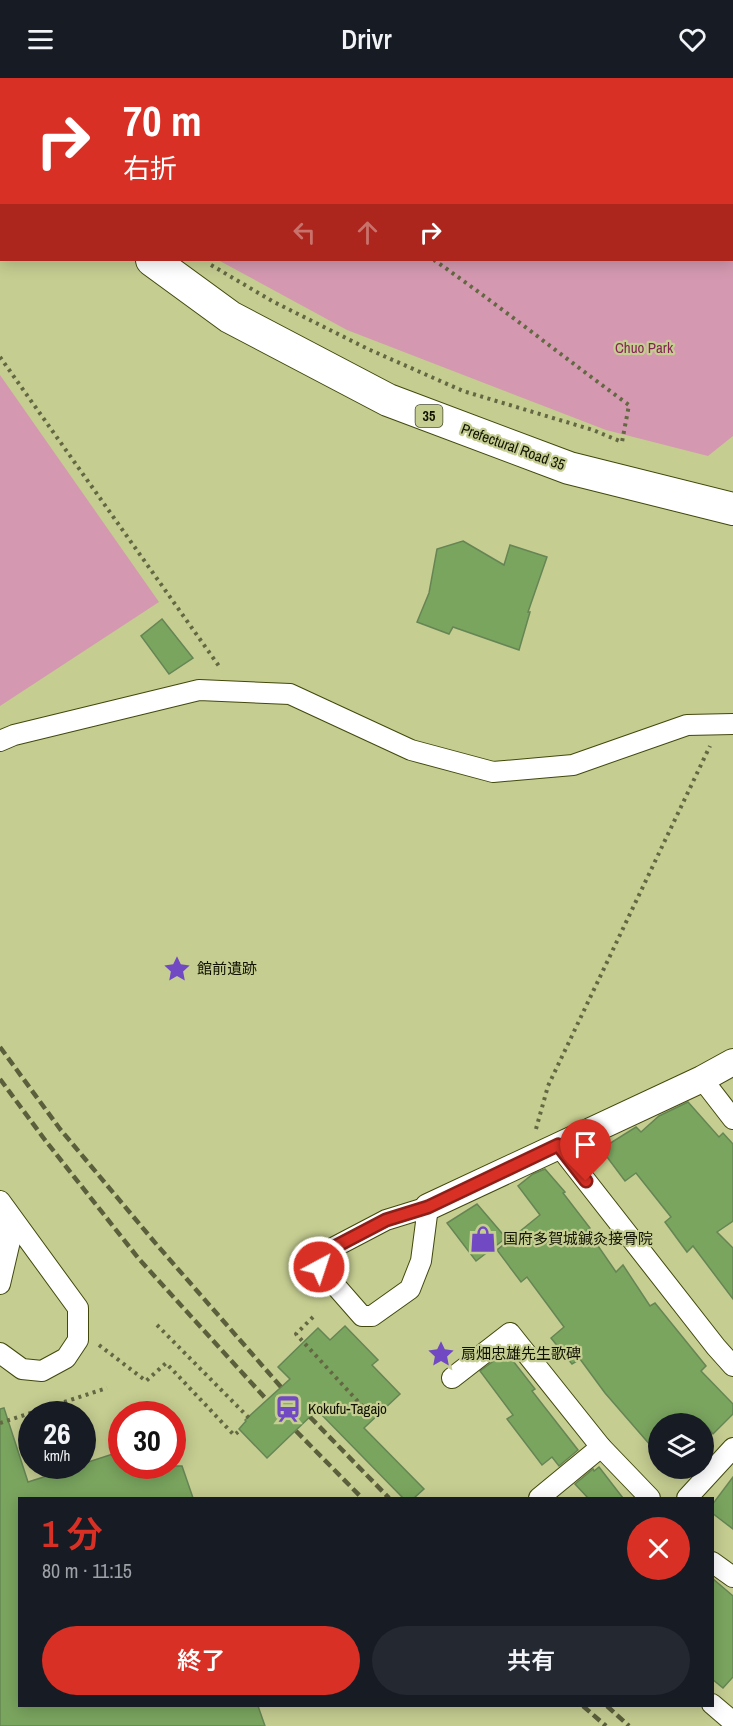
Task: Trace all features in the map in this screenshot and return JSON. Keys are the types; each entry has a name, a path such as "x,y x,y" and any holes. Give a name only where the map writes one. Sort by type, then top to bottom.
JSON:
{"main road":[{"name":"Prefectural Road 35","path":"153,261 230,317 388,400 569,468 733,510"}],"street":[{"path":"0,741 14,735 199,690 290,694 411,750 493,772 573,765 687,725 727,724"},
{"path":"428,1207 421,1262 410,1289 372,1316 362,1316 319,1267 320,1259 325,1252 386,1220 428,1207 733,1062"},
{"path":"702,1078 733,1119"},
{"path":"558,1145 733,1366"},
{"path":"0,1284 10,1241 3,1206"},
{"path":"0,1353 22,1369 42,1371 66,1358 78,1340 78,1308 3,1206"},
{"path":"452,1378 510,1333 602,1446 649,1497"},
{"path":"540,1497 602,1446"},
{"path":"688,1497 733,1448"},
{"path":"714,1563 733,1577"},
{"path":"714,1706 733,1722"}],"path":[{"path":"204,261 283,307 368,349 463,391 593,430 622,442 629,405 435,261"},
{"path":"0,357 237,692"},
{"path":"526,1161 548,1086 727,724"},
{"path":"313,1317 296,1334 363,1407"},
{"path":"157,1325 249,1418"},
{"path":"99,1345 146,1381 166,1364 234,1436 238,1432"},
{"path":"0,1423 107,1388"}],"green space":[{"name":"Chuo Park","path":"220,261 733,261 733,436 708,456 606,430 347,330"},
{"path":"0,375 159,602 0,706"}],"building":[{"path":"463,541 504,565 510,545 547,557 528,612 530,612 519,650 453,627 449,634 417,622 429,593 437,549"},
{"path":"162,619 193,658 169,674 141,636"},
{"path":"688,1102 719,1137 723,1133 733,1144 733,1221 717,1232 733,1248 733,1299 693,1246 687,1252 665,1222 671,1217 636,1173 625,1181 601,1149 636,1127 641,1132 659,1116"},
{"path":"545,1169 565,1192 563,1193 590,1228 587,1230 616,1272 623,1265 650,1306 655,1303 706,1366 701,1371 733,1404 733,1414 714,1433 714,1413 648,1413 648,1442 605,1393 580,1359 572,1364 551,1338 564,1327 527,1277 521,1282 497,1250 540,1215 518,1186 533,1174"},
{"path":"477,1204 506,1238 476,1261 447,1223"},
{"path":"345,1326 378,1360 372,1365 400,1394 364,1428 424,1489 415,1497 402,1497 317,1410 267,1458 239,1429 245,1420 290,1379 278,1367 318,1328 330,1340"},
{"path":"506,1352 535,1389 532,1391 578,1450 559,1466 552,1457 542,1465 507,1419 513,1415 480,1371"},
{"path":"4,1408 18,1451 18,1479 27,1479 28,1482 37,1479 96,1479 96,1459 108,1456 108,1479 186,1478 193,1497 18,1497 18,1707 258,1707 265,1726 0,1726 0,1409"},
{"path":"599,1467 622,1497 587,1497 575,1484 593,1469 594,1471"},
{"path":"733,1477 733,1529 714,1515 714,1502"},
{"path":"714,1580 733,1596 733,1677 723,1688 714,1681"}],"railway":[{"path":"0,1047 60,1129 281,1387"},
{"path":"0,1079 139,1259 267,1400"},
{"path":"310,1417 388,1497"},
{"path":"296,1431 361,1497"},
{"path":"584,1707 606,1726"},
{"path":"608,1707 629,1726"}],"place":[{"name":"館前遺跡","path":"177,969"},
{"name":"国府多賀城鍼灸接骨院","path":"483,1239"},
{"name":"扇畑忠雄先生歌碑","path":"441,1354"},
{"name":"Kokufu-Tagajo","path":"288,1409"}],"route":[{"path":"319,1267 320,1259 325,1252 386,1220 428,1207 558,1145 586,1181"}]}
